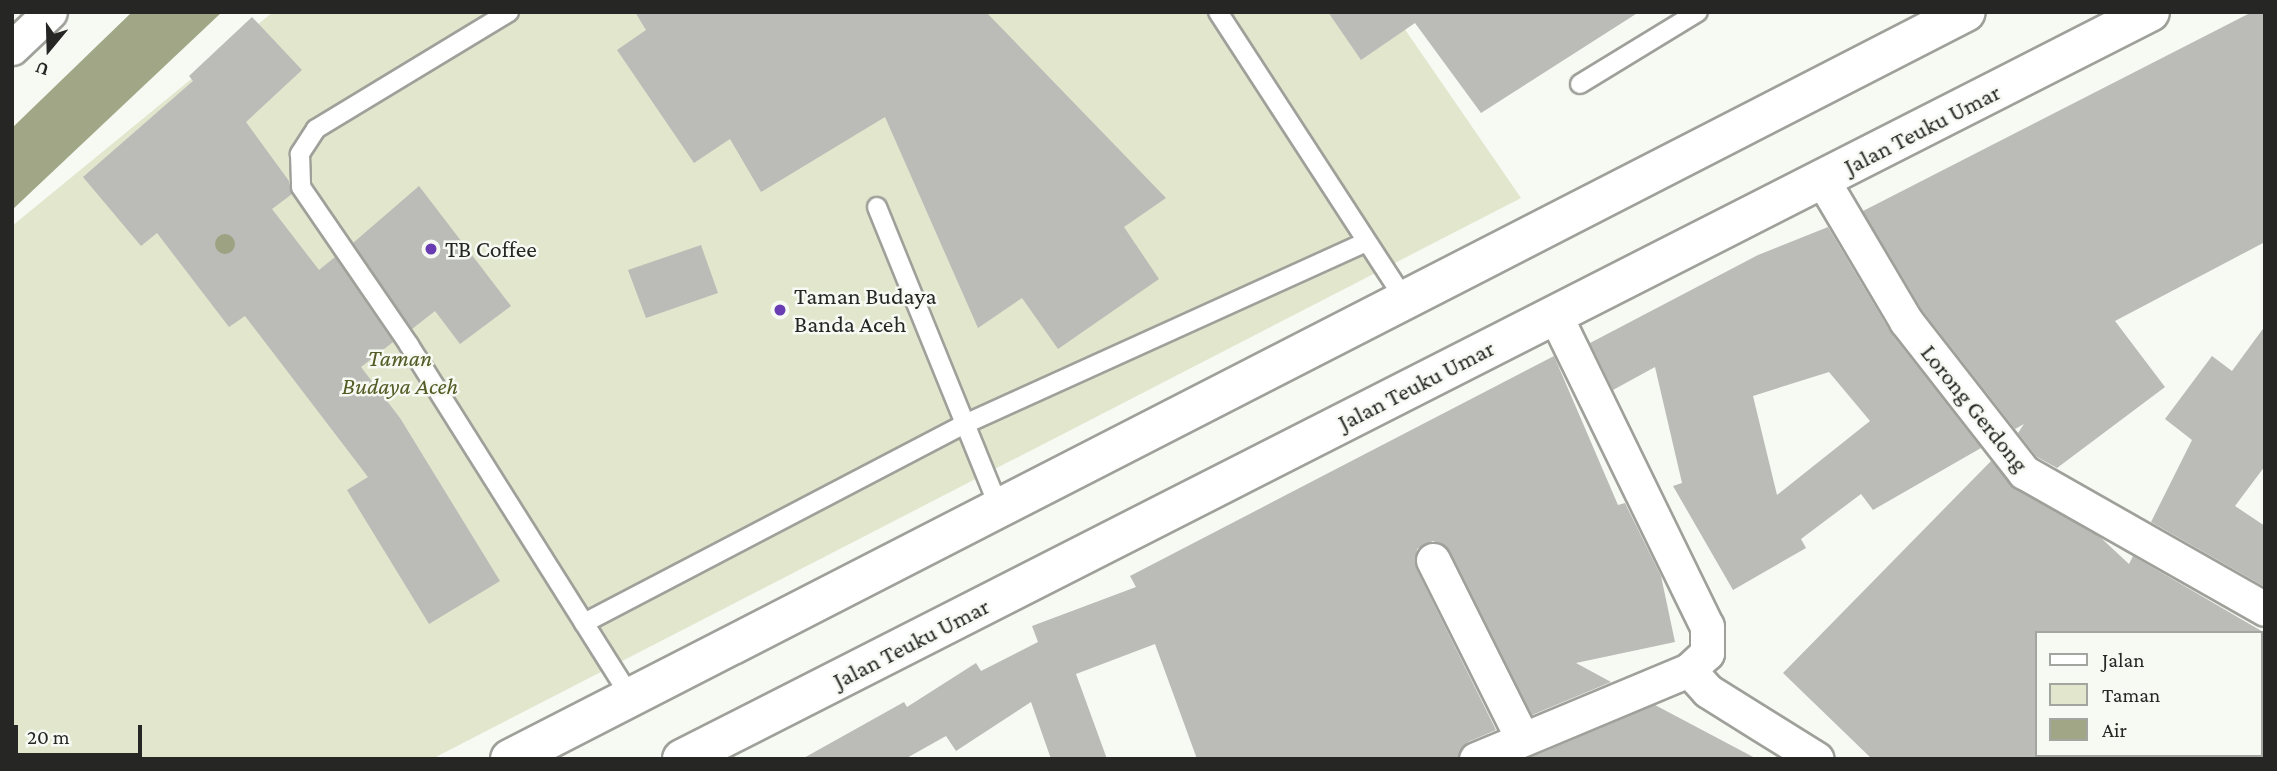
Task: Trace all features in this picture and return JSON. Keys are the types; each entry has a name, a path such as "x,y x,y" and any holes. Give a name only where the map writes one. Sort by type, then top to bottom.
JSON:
{"highway":[{"path":"510,759 1966,12"},
{"name":"Jalan Teuku Umar","path":"682,759 2150,12"}],"street":[{"path":"12,48 50,12"},
{"name":"Lorong Gerdong","path":"1822,179 1906,321 2024,472 2265,609"},
{"path":"1476,759 1521,736 1689,670 1707,653 1707,626 1555,315"},
{"path":"1433,559 1521,736"},
{"path":"1689,670 1708,691 1817,759"}],"lane":[{"path":"509,12 316,129 300,154 301,187 631,697"},
{"path":"1218,12 1405,300"},
{"path":"1580,84 1698,12"},
{"path":"877,207 999,508"},
{"path":"584,623 965,424 1366,242"}],"green space":[{"name":"Taman Budaya Aceh","path":"273,12 1393,12 1521,198 432,759 12,759 12,226"}],"water":[{"path":"132,12 222,12 12,210 12,128"}],"building":[{"path":"635,12 986,12 1166,198 1124,227 1159,279 1058,349 1022,298 978,328 885,117 761,192 730,139 694,163 617,50 646,30"},
{"path":"1328,12 1639,12 1481,113 1415,23 1361,60"},
{"path":"2252,12 2265,12 2265,242 2115,321 2165,387 2057,468 2037,457 2018,433 2024,424 2015,429 1922,310 1863,211"},
{"path":"252,17 302,70 246,122 289,181 292,194 272,209 319,270 335,257 393,342 361,367 400,418 500,581 429,624 347,490 368,477 245,316 229,327 157,233 141,246 83,177 193,81 189,76"},
{"path":"419,186 511,306 460,344 435,311 412,329 353,243"},
{"path":"1828,227 1891,333 1981,448 1873,510 1861,494 1801,539 1806,548 1733,590 1673,486 1682,483 1655,367 1613,390 1590,343 1758,255","holes":["1829,372 1870,421 1777,495 1753,396"]},
{"path":"701,245 718,293 646,318 628,270"},
{"path":"2265,326 2265,466 2235,506 2265,526 2265,587 2151,522 2192,440 2165,419 2212,356 2232,371"},
{"path":"1554,356 1618,505 1625,503 1661,576 1675,642 1576,663 1611,682 1532,715 1450,551 1433,541 1417,549 1416,568 1496,730 1468,742 1457,759 1197,759 1155,644 1076,674 1107,759 1051,759 1031,702 956,751 946,736 905,759 802,759 904,702 907,707 976,663 981,671 1038,642 1032,626 1136,587 1130,576"},
{"path":"1991,461 2014,488 2100,537 2129,564 2133,556 2262,631 2036,631 2037,759 1872,759 1783,673"},
{"path":"1655,705 1757,759 1527,759"}],"place":[{"name":"TB Coffee","path":"431,249"},
{"name":"Taman Budaya Banda Aceh","path":"780,310"}]}
